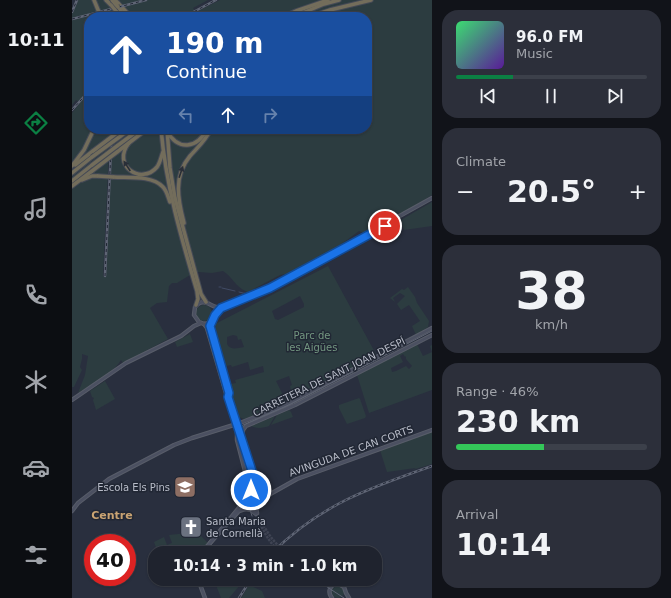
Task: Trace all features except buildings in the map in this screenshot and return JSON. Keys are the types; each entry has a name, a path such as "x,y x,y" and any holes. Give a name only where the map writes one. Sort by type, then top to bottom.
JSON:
{"highway":[{"path":"94,0 99,12"},
{"path":"106,0 117,5 125,12"},
{"path":"294,12 328,0"},
{"path":"305,12 324,4 339,0"},
{"path":"324,12 371,0"},
{"path":"326,12 330,10"},
{"path":"72,166 86,146 92,134"},
{"path":"72,166 115,134"},
{"path":"72,173 123,134"},
{"path":"72,181 133,134"},
{"path":"72,186 141,134"},
{"path":"161,134 174,212"},
{"path":"167,134 170,168 180,218 201,294 206,302"},
{"path":"170,134 174,141 183,145 193,144 203,138"},
{"path":"190,252 181,209 178,183 184,165 205,134"},
{"path":"129,143 124,150 124,161 130,170 136,174 148,173 156,168 160,163 163,151"},
{"path":"77,182 88,177 98,176 143,178 157,182 166,191 174,212 198,295 196,305"}],"street":[{"path":"228,397 229,393 210,326 211,321 221,308 270,288 385,226 432,198"},
{"path":"210,542 239,511 245,509 251,510 256,514 256,502 251,493 252,471 226,393 207,328 195,318 193,311 196,305 201,302 206,302 213,307 221,308"},
{"path":"213,307 215,315"},
{"path":"190,329 195,318"},
{"path":"72,399 126,363 180,336 190,329 211,321"},
{"name":"CARRETERA DE SANT JOAN DESPÍ","path":"72,511 78,503 118,473 180,442 236,424 292,402 432,328"},
{"name":"CARRETERA DE SANT JOAN DESPÍ","path":"243,430 246,426 295,404 432,335"},
{"path":"236,424 243,430 242,439"},
{"path":"207,546 243,504 244,500 246,491 246,474 237,440 236,424"},
{"name":"AVINGUDA DE CAN CORTS","path":"256,502 297,479 432,430"},
{"path":"254,484 253,493 256,497 268,494"},
{"path":"244,500 249,497 254,498"},
{"path":"243,504 245,509"},
{"path":"251,510 256,507"},
{"path":"201,586 205,598"},
{"path":"343,586 346,589 346,593 349,598"},
{"path":"331,587 330,594 332,598"},
{"path":"344,598 346,593"}],"green space":[{"path":"78,0 113,0 112,12 84,12 84,134 110,134 103,276 106,276 113,134 372,134 372,12 196,12 220,0 432,0 432,195 413,207 364,233 359,231 328,254 314,259 291,273 280,275 250,291 247,292 243,290 223,271 212,273 199,272 190,275 177,283 172,283 169,286 167,302 157,303 150,308 168,339 123,363 121,360 113,370 78,393 85,375 88,356 82,354 80,367 82,370 74,387 72,387 72,113 80,103 76,100 72,105 72,14"},
{"path":"116,0 208,0 193,8 196,12 115,12"},
{"path":"432,202 432,226 404,230 399,221"},
{"name":"Parc de les Aigües","path":"328,266 377,356 294,396 295,398 289,401 288,399 277,404 277,406 245,419 238,417 222,360 224,357 220,354 214,329 216,329 215,324","holes":["300,296 304,304 304,307 278,320 275,319 272,311","233,335 237,336 238,340 241,339 244,347 230,348 227,344 227,337","248,362 250,370 263,366 264,372 235,380 236,383 231,384 226,366 231,365 232,367","289,376 292,385 290,386 291,391 283,395 276,381"]},
{"path":"408,287 429,321 428,327 416,335 412,326 420,321 409,305 401,310 397,304 405,296 400,293 393,298 395,302 390,298 402,289 404,290"},
{"path":"201,305 207,305 212,310 210,319 207,321 201,321 196,316 196,310"},
{"path":"190,334 193,342 177,347 175,342"},
{"path":"417,344 423,356 432,352 432,390 369,413 357,375","holes":["403,354 405,357 406,356 406,359 412,366 409,369 406,366 392,372 391,368 403,362 400,356"]},
{"path":"105,381 115,399 96,410 93,400 94,398 92,397 90,391"},
{"path":"359,398 366,416 365,418 347,424 339,405"},
{"path":"289,410 293,417 271,425 277,415"},
{"path":"275,416 269,426 255,428 251,426"},
{"path":"432,429 432,464 412,470 416,468 387,472 380,450"},
{"path":"199,529 201,536 208,543 205,546 155,546 154,542 164,537 167,545 172,543 169,535 187,533"},
{"path":"216,586 239,586 229,598 221,598"},
{"path":"248,586 251,586 262,591 265,598 241,598"},
{"path":"336,586 340,586 344,590 344,594 340,598 336,598 332,594 332,590"}],"waterway":[{"path":"222,288 235,291"},
{"path":"239,292 243,293"},
{"path":"244,293 249,295"}],"tunnel":[{"path":"257,513 269,535 279,546"},
{"path":"256,514 263,531 274,546"}],"tram line":[{"path":"252,516 248,503 247,471 238,437 239,430 243,425 291,404 432,331"},
{"path":"326,586 344,598"}],"railway":[{"path":"72,12 77,0"},
{"path":"114,12 115,0"},
{"path":"99,12 146,0"},
{"path":"193,12 216,0"},
{"path":"72,19 84,16"},
{"path":"72,110 84,97"},
{"path":"105,276 112,134"},
{"path":"279,546 308,522 346,500 387,482 432,466"},
{"path":"239,598 247,586"}],"place":[{"name":"Escola Els Pins","path":"185,487"},
{"name":"Santa Maria de Cornellà","path":"191,527"}],"district":[{"name":"Centre","path":"112,515"}],"route":[{"path":"251,490 252,471 228,397 229,393 210,326 211,321 221,308 244,300 270,288 385,226"}]}
